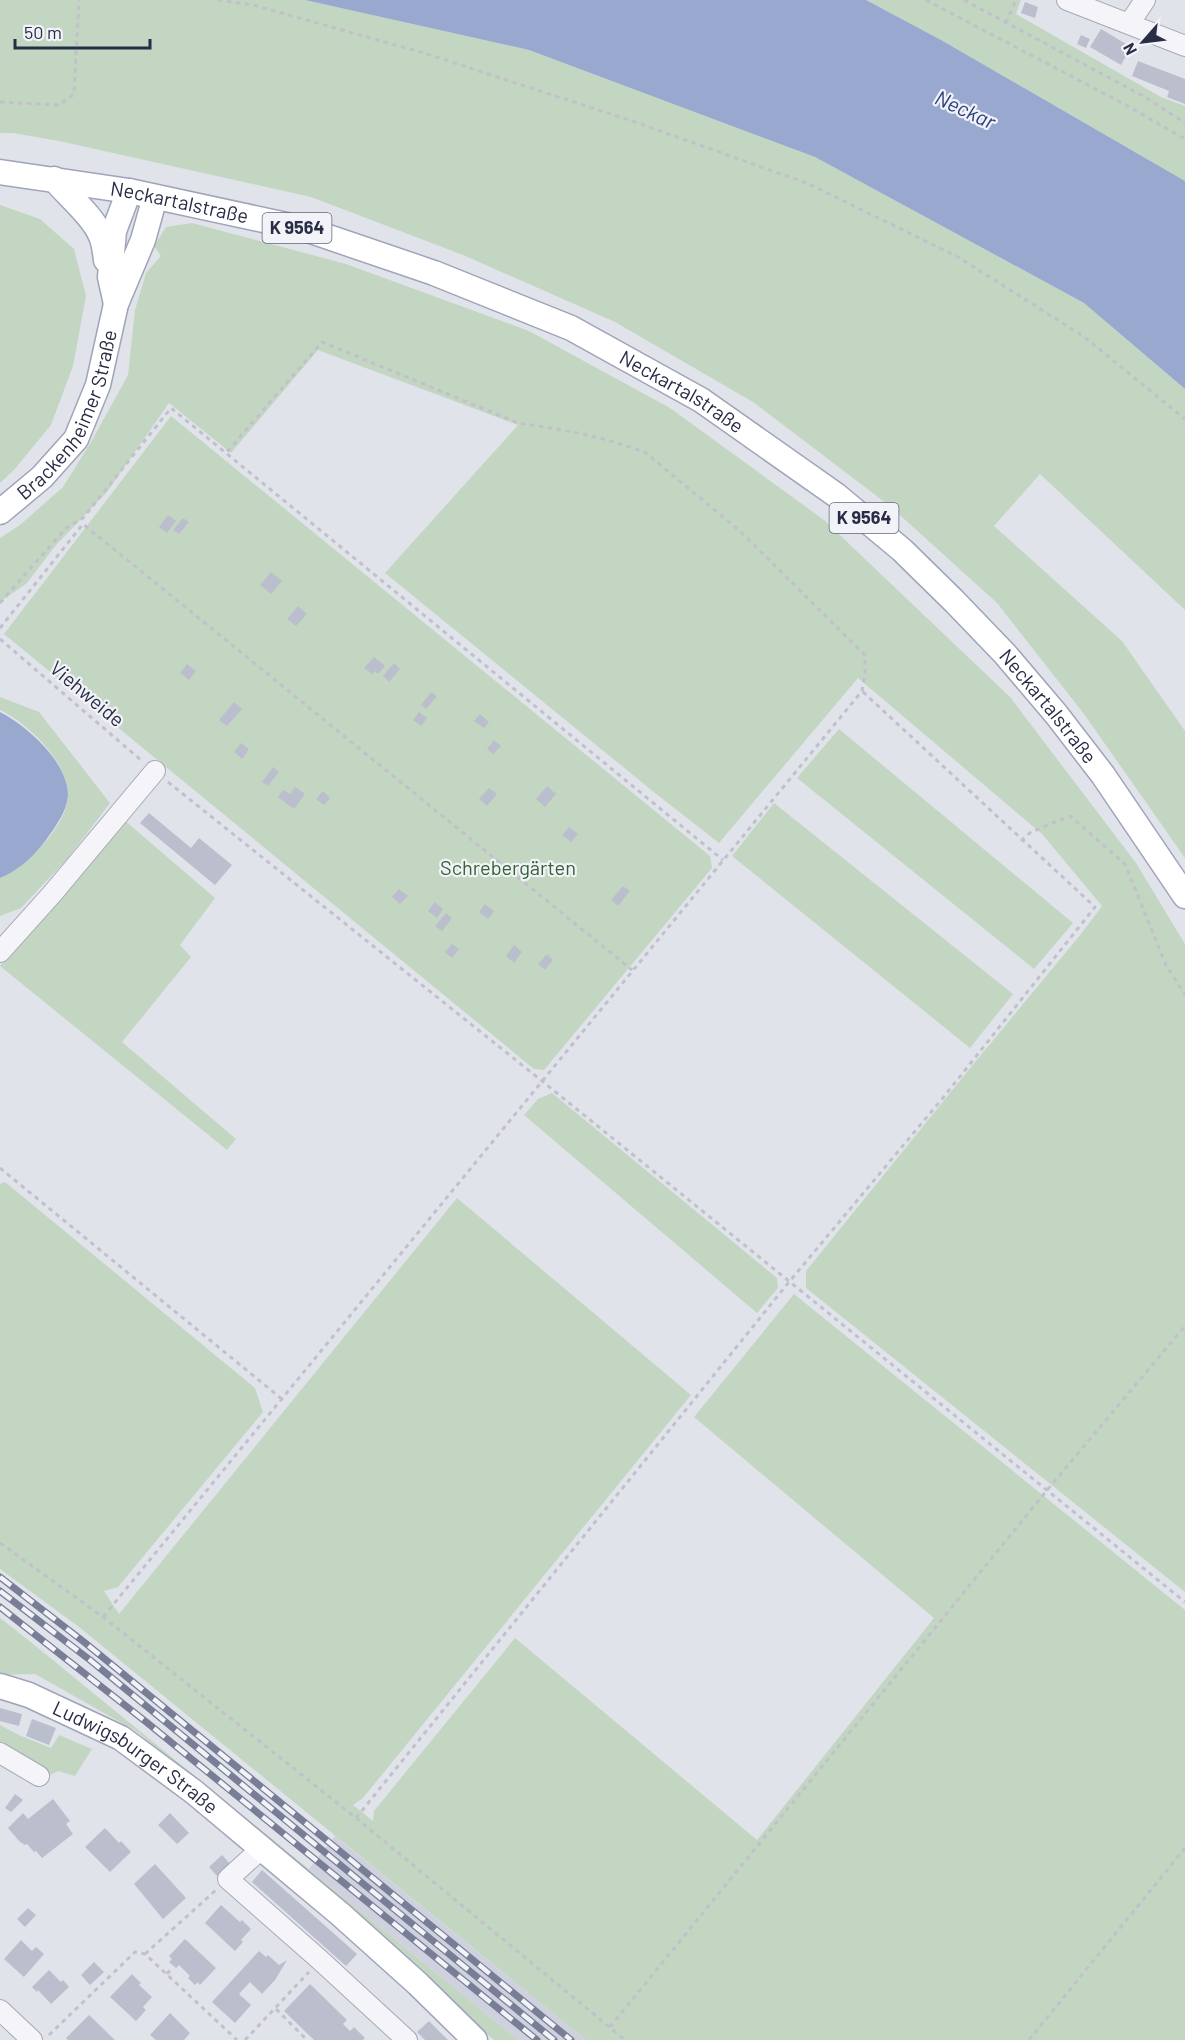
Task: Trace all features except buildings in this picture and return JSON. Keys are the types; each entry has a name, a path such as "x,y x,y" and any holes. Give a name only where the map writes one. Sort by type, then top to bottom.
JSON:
{"main road":[{"name":"Neckartalstraße","path":"0,172 129,191 305,229 434,273 571,327 702,400 836,495 902,550 954,601 1005,654 1056,714 1103,775 1185,896"},
{"path":"54,179 90,218 101,236 110,277"},
{"name":"Brackenheimer Straße","path":"116,304 110,277 114,231 129,191"},
{"name":"Brackenheimer Straße","path":"0,512 42,477 76,439 98,386 116,304 143,240 155,197"},
{"name":"Ludwigsburger Straße","path":"0,1686 61,1709 121,1738 194,1792 340,1914 476,2040"}],"street":[{"path":"1067,0 1185,46"},
{"path":"1129,24 1145,0"},
{"path":"0,952 155,771"},
{"path":"0,1753 39,1776"},
{"path":"261,1849 228,1879 407,2040"},
{"path":"0,2010 32,2040"}],"path":[{"path":"0,102 59,105 74,94 79,0"},
{"path":"218,0 253,5 424,52 635,122 809,184 958,257 1083,336 1185,419"},
{"path":"926,0 1124,104 1185,139"},
{"path":"964,0 1136,93 1185,123"},
{"path":"1006,23 1016,0"},
{"path":"104,1617 862,692 865,674 865,655 741,532 646,453 627,445 518,423 322,342 226,453"},
{"path":"0,603 66,528 83,518 171,408 723,860"},
{"path":"0,628 83,525 83,518"},
{"path":"83,525 632,970"},
{"name":"Viehweide","path":"0,639 155,771 1185,1602"},
{"path":"356,1818 789,1282 942,1099 1095,907 862,692"},
{"path":"1021,841 1031,832 1070,816 1125,864 1166,965 1185,995"},
{"path":"0,1168 283,1400"},
{"path":"610,2027 1048,1490 1185,1326"},
{"path":"0,1543 104,1617 356,1818 626,2040"},
{"path":"1029,2040 1185,1848"},
{"path":"145,1954 228,1879"},
{"path":"43,2040 135,1952 145,1954 237,2040"},
{"path":"245,2040 320,1960"},
{"path":"167,1974 172,1968"},
{"path":"276,2009 307,2040"}],"shaded area":[{"path":"335,1836 586,2040 518,2040 309,1869"}],"green space":[{"path":"0,0 305,0 529,50 815,157 1084,303 1185,389 1185,610 1040,474 994,526 1122,641 1185,731 1185,858 1084,714 997,603 891,507 753,402 615,322 463,255 311,197 59,141 0,133"},
{"path":"866,0 1021,0 1016,14 1161,97 1185,106 1185,181 941,40"},
{"path":"0,205 40,219 74,249 86,296 73,366 51,425 14,470 0,483"},
{"path":"192,223 346,264 529,331 670,408 824,520 1010,697 1136,863 1185,944 1185,1592 806,1288 806,1271 1102,906 1042,834 858,678 719,843 385,573 518,425 318,350 231,453 169,403 107,492 56,545 27,583 0,602 0,538 20,525 63,487 91,442 128,375 135,310 146,273 161,256 154,246 166,227"},
{"name":"Schrebergärten","path":"171,416 710,856 712,868 544,1070 534,1069 4,634"},
{"path":"0,697 39,712 110,803 68,858 21,908 0,916 0,878 33,855 53,832 66,808 68,796 67,784 55,758 23,724 0,710"},
{"path":"839,729 1073,923 1034,969 797,778"},
{"path":"774,803 1013,994 970,1048 732,856"},
{"path":"123,819 215,898 180,945 191,957 122,1042 236,1139 227,1150 0,966"},
{"path":"552,1093 777,1278 778,1288 757,1313 524,1115 538,1099"},
{"path":"5,1182 255,1388 263,1412 118,1587 104,1591 119,1614 457,1198 691,1395 363,1798 353,1805 373,1821 374,1811 515,1638 757,1840 934,1618 694,1417 794,1294 1185,1610 1185,2040 586,2040 79,1627 0,1569 0,1184"},
{"path":"0,1618 518,2040 494,2040 309,1874 136,1731 35,1674 0,1675"},
{"path":"0,1725 51,1748 59,1735 92,1749 75,1776 58,1771 48,1776 0,1748"}],"water":[{"name":"Neckar","path":"305,0 866,0 941,40 1185,181 1185,389 1084,303 815,157 529,50"},
{"path":"0,712 22,726 54,758 66,783 68,795 60,819 41,846 19,867 0,878"}],"railway":[{"path":"0,1577 84,1642 571,2040"},
{"path":"0,1591 90,1660 554,2040"},
{"path":"0,1607 145,1721 537,2040"}]}
